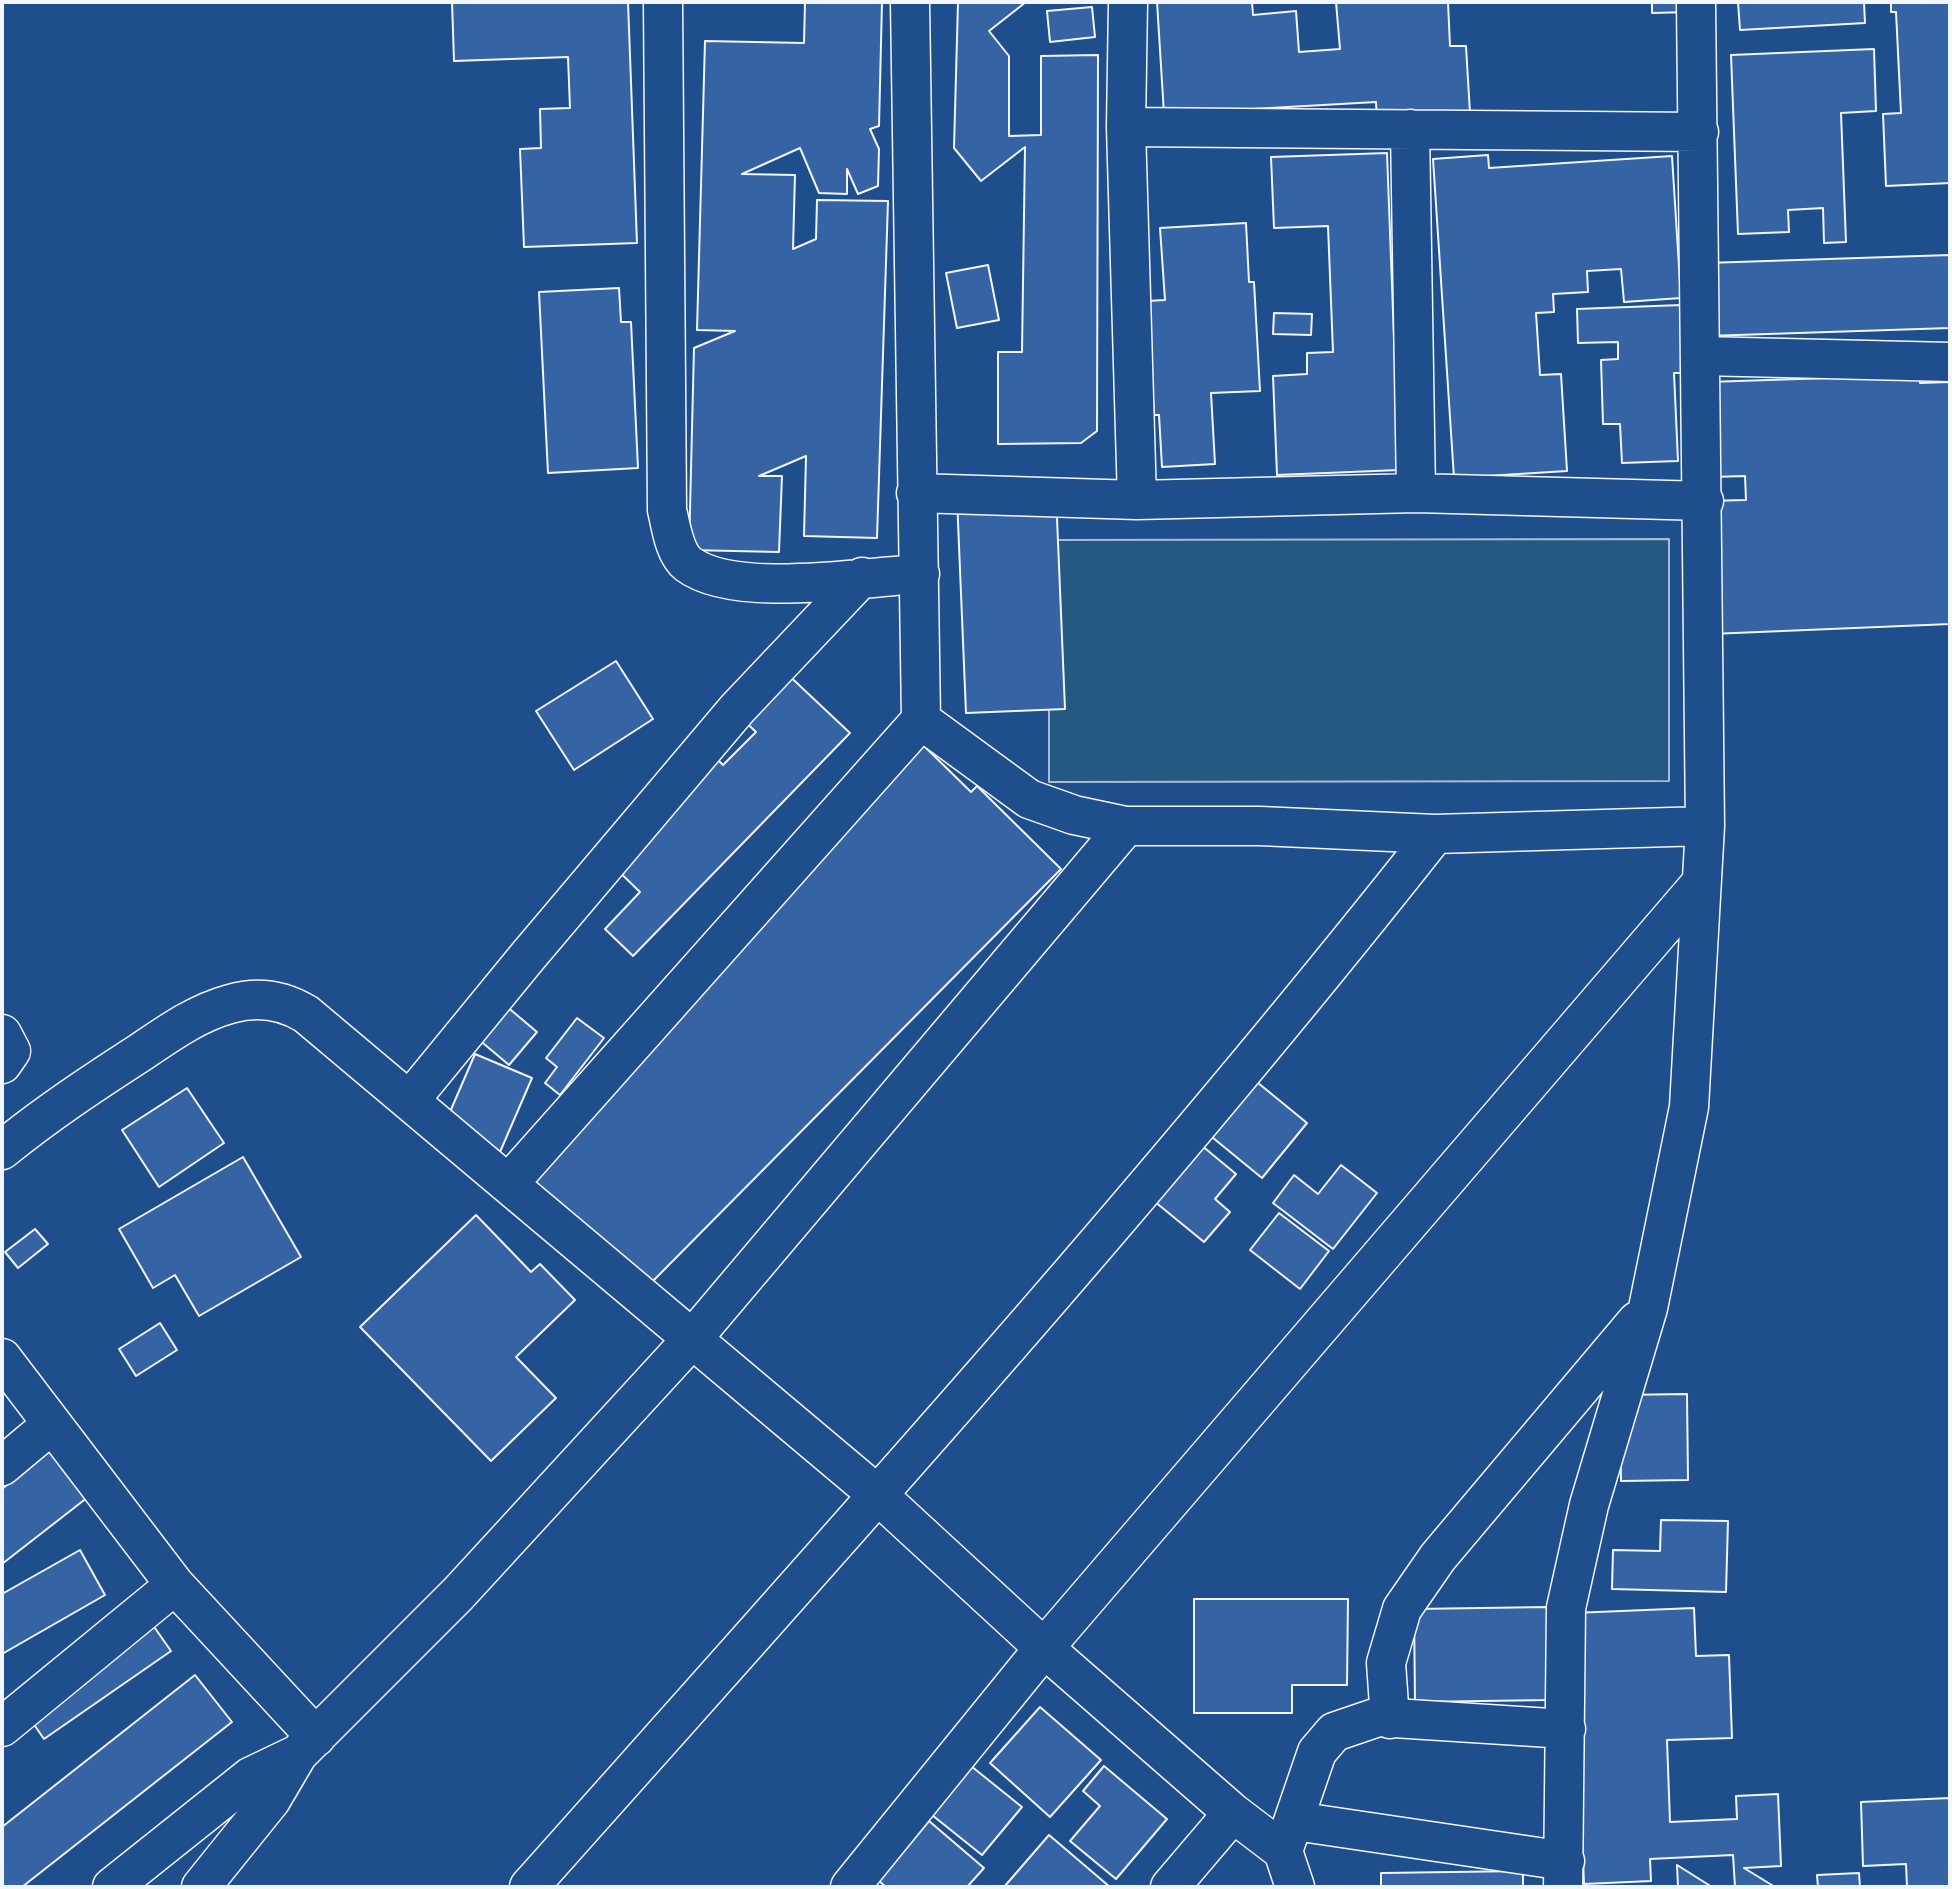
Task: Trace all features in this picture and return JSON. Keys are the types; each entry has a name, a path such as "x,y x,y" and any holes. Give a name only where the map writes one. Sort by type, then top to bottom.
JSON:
{"street":[{"path":"663,2 667,510 673,538 686,562 715,578 756,584 920,574"},
{"path":"509,1183 921,720 920,574 915,493 910,2"},
{"path":"1128,2 1126,127 1137,500"},
{"path":"2,1150 51,1110 193,1018 232,1003 286,1002 306,1014 410,1100 879,1496 1044,1648 1233,1812 1291,1866 1564,1874 1566,1608 1589,1505 1648,1308 1689,1107 1705,826 1704,501 1696,2"},
{"path":"1126,127 1699,132"},
{"path":"1410,129 1416,493"},
{"path":"1701,356 1950,362"},
{"path":"915,493 1137,500 1416,493 1704,501"},
{"path":"410,1100 536,945 737,709 862,577"},
{"path":"921,720 1029,799 1074,815 1126,826 1260,826 1435,834 1705,826"},
{"path":"201,1887 271,1800 307,1746 458,1594 693,1338 1126,826"},
{"path":"529,1887 879,1496 1294,1012 1435,834"},
{"path":"850,1887 1044,1648 1701,883"},
{"path":"2,1034 11,1051 2,1065"},
{"path":"1390,1719 1386,1663 1402,1609 1438,1557 1648,1308"},
{"path":"2,1358 175,1585 307,1746"},
{"path":"2,1466 51,1425"},
{"path":"2,1727 175,1585"},
{"path":"1291,1866 1317,1752 1334,1732 1378,1717 1566,1730"},
{"path":"111,1887 250,1777 307,1746"},
{"path":"1170,1887 1233,1812"}],"shaded area":[{"path":"1669,539 1669,781 1049,782 1049,540"}],"building":[{"path":"452,2 628,2 637,243 524,247 520,149 541,148 540,109 570,108 568,57 454,61"},
{"path":"805,2 882,2 879,126 870,129 879,149 878,186 858,194 847,169 847,194 819,193 800,148 742,174 795,175 793,249 816,239 817,200 888,201 877,538 804,536 806,456 759,476 782,476 779,552 689,550 694,348 735,331 697,330 705,41 804,43"},
{"path":"958,2 1026,2 989,31 1009,56 1009,136 1041,135 1041,56 1098,55 1097,431 1081,443 998,444 998,352 1022,352 1025,147 981,181 954,148"},
{"path":"1157,2 1252,2 1253,15 1296,11 1299,52 1340,49 1336,2 1448,2 1450,46 1466,46 1470,113 1377,119 1376,102 1164,114"},
{"path":"1652,2 1690,2 1690,12 1652,13"},
{"path":"1738,2 1864,2 1865,23 1740,30"},
{"path":"1891,2 1950,2 1950,183 1886,186 1883,114 1901,113 1896,12 1891,12"},
{"path":"1092,7 1095,37 1050,42 1047,11"},
{"path":"1874,49 1876,111 1841,113 1846,242 1824,243 1823,208 1788,210 1789,232 1738,234 1731,55"},
{"path":"1387,153 1399,470 1277,475 1273,376 1307,374 1307,353 1333,352 1328,226 1274,228 1271,157"},
{"path":"1488,155 1489,168 1672,156 1681,298 1624,302 1621,269 1587,271 1588,292 1553,294 1554,312 1536,313 1540,375 1561,374 1567,471 1454,478 1433,159"},
{"path":"1246,223 1249,282 1254,282 1260,391 1211,393 1215,464 1162,467 1159,415 1154,415 1147,301 1165,300 1160,228"},
{"path":"1950,255 1950,328 1707,336 1706,263"},
{"path":"988,265 999,320 957,328 946,273"},
{"path":"619,288 621,322 631,322 638,468 548,473 539,292"},
{"path":"1681,305 1683,373 1674,373 1678,461 1622,463 1620,424 1603,424 1601,360 1618,359 1618,342 1578,343 1577,309"},
{"path":"1274,313 1312,314 1311,335 1273,334"},
{"path":"1920,375 1920,383 1950,382 1950,624 1711,634 1706,501 1746,500 1745,476 1712,477 1708,382"},
{"path":"1056,494 1065,709 966,713 957,498"},
{"path":"616,661 653,719 574,770 536,711"},
{"path":"782,669 850,733 633,956 605,929 640,892 608,861 712,754 723,765 756,732 737,714"},
{"path":"921,743 971,792 977,786 1061,869 647,1287 509,1160"},
{"path":"499,1000 537,1032 509,1065 471,1033"},
{"path":"577,1018 604,1038 560,1095 545,1083 557,1067 546,1058"},
{"path":"475,1054 532,1078 500,1152 443,1128"},
{"path":"1252,1078 1307,1123 1262,1178 1207,1133"},
{"path":"187,1088 224,1143 159,1187 122,1130"},
{"path":"1201,1145 1236,1174 1215,1199 1230,1212 1204,1242 1154,1201"},
{"path":"243,1157 301,1257 199,1316 175,1275 153,1288 119,1229"},
{"path":"1341,1165 1377,1193 1333,1249 1273,1203 1294,1175 1318,1194"},
{"path":"1279,1213 1329,1251 1300,1289 1250,1250"},
{"path":"476,1215 531,1272 540,1264 575,1300 516,1357 556,1398 491,1461 360,1327"},
{"path":"35,1229 48,1244 18,1268 5,1252"},
{"path":"160,1323 177,1350 136,1376 119,1349"},
{"path":"1687,1394 1688,1480 1621,1481 1620,1395"},
{"path":"51,1450 88,1497 2,1564 2,1489"},
{"path":"1661,1520 1728,1521 1726,1592 1612,1589 1613,1550 1660,1551"},
{"path":"80,1550 105,1595 2,1654 2,1594"},
{"path":"1194,1599 1348,1599 1347,1685 1292,1685 1292,1713 1194,1713"},
{"path":"136,1601 171,1651 44,1739 15,1697"},
{"path":"1548,1607 1549,1700 1415,1702 1414,1609"},
{"path":"1694,1608 1696,1656 1729,1655 1732,1738 1667,1740 1670,1822 1737,1819 1736,1796 1778,1794 1781,1866 1744,1868 1775,1887 1735,1887 1733,1855 1650,1859 1651,1881 1584,1884 1573,1613"},
{"path":"195,1675 232,1722 22,1887 2,1887 2,1827"},
{"path":"1040,1707 1101,1760 1050,1817 990,1763"},
{"path":"971,1766 1022,1807 982,1855 932,1815"},
{"path":"1104,1766 1167,1819 1116,1879 1070,1841 1100,1806 1083,1791"},
{"path":"1950,1798 1950,1887 1907,1887 1906,1864 1863,1866 1861,1802"},
{"path":"929,1821 984,1868 967,1887 886,1887 879,1881"},
{"path":"1049,1835 1110,1887 1004,1887"},
{"path":"1677,1865 1712,1887 1678,1887"},
{"path":"1523,1871 1523,1887 1381,1887 1381,1873"},
{"path":"1859,1873 1860,1887 1818,1887 1817,1875"}]}
